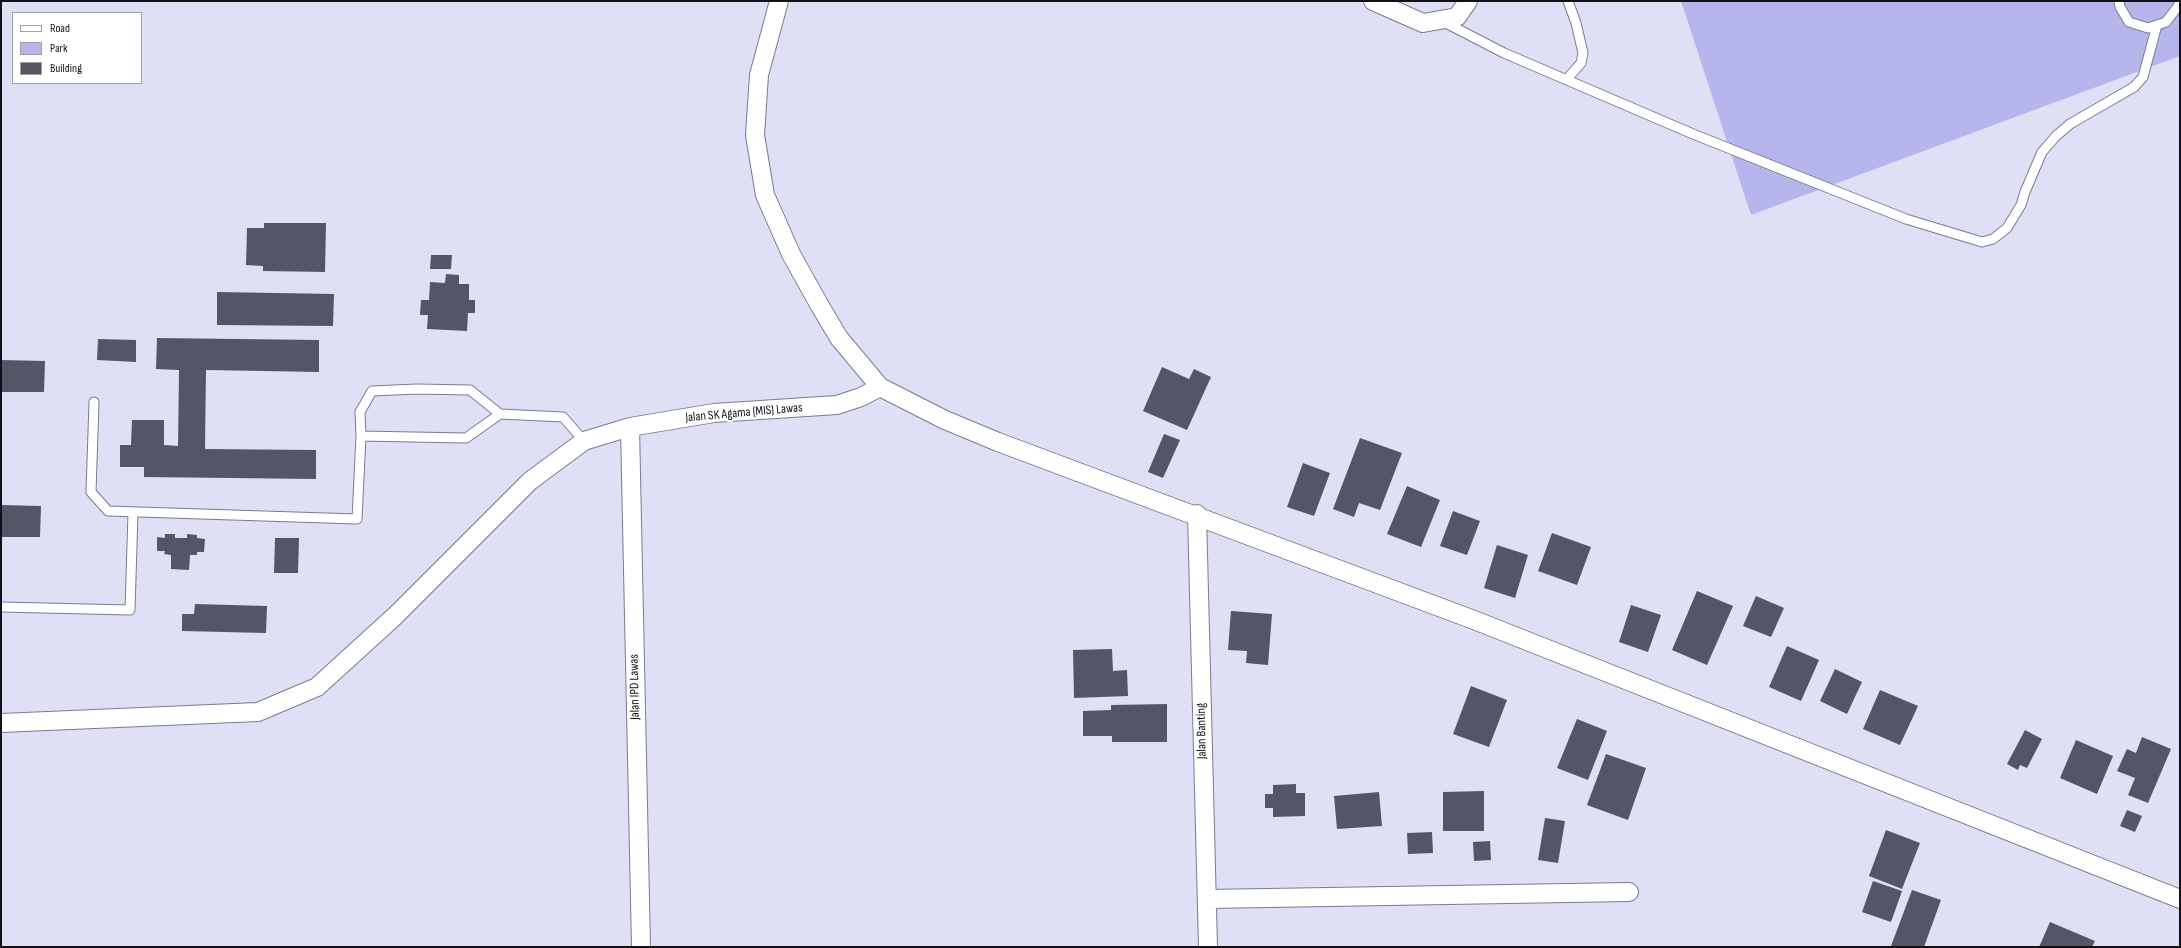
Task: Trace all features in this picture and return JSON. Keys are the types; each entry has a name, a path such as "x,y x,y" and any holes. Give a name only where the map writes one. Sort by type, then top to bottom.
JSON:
{"street":[{"path":"779,1 759,75 755,135 764,195 791,254 839,338 880,387 945,420 998,442 1197,514 1474,620 2180,898"},
{"path":"1373,1 1423,23 1457,17 1468,1"},
{"name":"Jalan SK Agama (MIS) Lawas","path":"584,441 630,428 714,413 837,405 880,387"},
{"name":"Jalan IPD Lawas","path":"630,428 641,947"},
{"path":"1,723 258,712 317,687 395,616 530,482 584,441"},
{"name":"Jalan Banting","path":"1197,514 1208,947"},
{"path":"1207,899 1629,892"}],"lane":[{"path":"1567,79 1581,63 1583,53 1576,23 1568,1"},
{"path":"2119,1 2120,7 2129,22 2148,28 2166,22 2179,5 2179,1"},
{"path":"1441,20 1504,53 1686,131 1899,216 1982,242 1993,239 2007,228 2021,205 2042,152 2056,136 2070,124 2134,87 2143,78 2157,25"},
{"path":"94,402 91,492 108,511 132,513 357,519 361,436 360,412 372,391 417,389 470,390 500,414 563,417 584,441"},
{"path":"361,436 466,438 500,414"},
{"path":"1,607 130,610 132,513"}],"green space":[{"path":"1681,1 2180,1 2180,56 1751,215"}],"building":[{"path":"264,223 326,223 325,272 263,271 263,266 246,265 247,228 264,228"},
{"path":"431,255 452,255 451,269 430,269"},
{"path":"446,274 459,275 459,284 469,284 469,300 475,300 475,313 468,313 467,331 427,329 428,315 420,315 421,300 429,300 430,282 445,283"},
{"path":"217,292 334,294 333,326 217,325"},
{"path":"157,338 319,340 319,372 206,370 205,449 316,450 316,479 144,477 144,467 120,467 120,445 131,445 132,420 164,420 164,445 178,446 179,370 156,369"},
{"path":"98,339 136,340 136,362 97,360"},
{"path":"1,360 45,361 44,392 1,392"},
{"path":"1162,367 1189,379 1194,369 1211,377 1187,430 1143,411"},
{"path":"1164,434 1180,440 1163,478 1148,472"},
{"path":"1360,438 1402,453 1380,510 1359,503 1354,517 1333,509"},
{"path":"1303,463 1330,473 1314,516 1287,507"},
{"path":"1407,486 1440,500 1421,547 1387,534"},
{"path":"1,505 41,506 40,537 1,537"},
{"path":"1453,511 1480,521 1467,555 1440,546"},
{"path":"1552,533 1591,547 1577,585 1538,571"},
{"path":"165,534 175,534 175,538 187,538 187,534 197,535 197,538 205,539 204,552 197,552 197,555 190,555 189,570 171,569 171,555 164,554 165,551 157,551 157,537 165,538"},
{"path":"275,538 299,538 298,573 274,573"},
{"path":"1497,545 1528,555 1515,598 1484,588"},
{"path":"1697,591 1733,606 1707,665 1672,650"},
{"path":"1756,596 1784,608 1771,637 1743,626"},
{"path":"195,604 267,606 266,633 182,631 182,614 194,614"},
{"path":"1631,605 1661,615 1648,652 1619,642"},
{"path":"1231,611 1272,614 1268,665 1246,663 1247,651 1228,650"},
{"path":"1787,646 1819,660 1801,701 1769,687"},
{"path":"1112,649 1113,671 1127,670 1128,696 1074,698 1073,650"},
{"path":"1835,669 1862,682 1847,714 1820,701"},
{"path":"1471,686 1507,700 1489,747 1453,734"},
{"path":"1880,690 1918,706 1900,745 1863,729"},
{"path":"1167,704 1167,742 1112,742 1112,736 1083,736 1083,711 1111,710 1111,705"},
{"path":"1577,719 1607,731 1588,780 1557,768"},
{"path":"2025,730 2042,739 2027,768 2020,765 2018,770 2007,764"},
{"path":"2142,737 2171,749 2148,803 2128,795 2135,778 2117,771 2127,749 2136,753"},
{"path":"2076,740 2113,756 2097,794 2060,778"},
{"path":"1606,754 1646,768 1628,820 1587,805"},
{"path":"1296,784 1296,793 1305,793 1305,816 1273,817 1273,808 1265,808 1265,794 1273,794 1273,785"},
{"path":"1484,791 1484,831 1443,831 1443,792"},
{"path":"1379,792 1382,826 1337,829 1334,796"},
{"path":"2127,810 2142,816 2135,832 2120,826"},
{"path":"1545,818 1565,821 1558,863 1538,860"},
{"path":"1886,830 1920,843 1902,889 1869,876"},
{"path":"1432,832 1433,853 1408,854 1407,833"},
{"path":"1490,841 1491,860 1474,861 1473,842"},
{"path":"1873,881 1902,891 1891,922 1862,912"},
{"path":"1912,890 1941,900 1924,947 1891,946"},
{"path":"2050,922 2095,941 2092,947 2039,947"}]}
